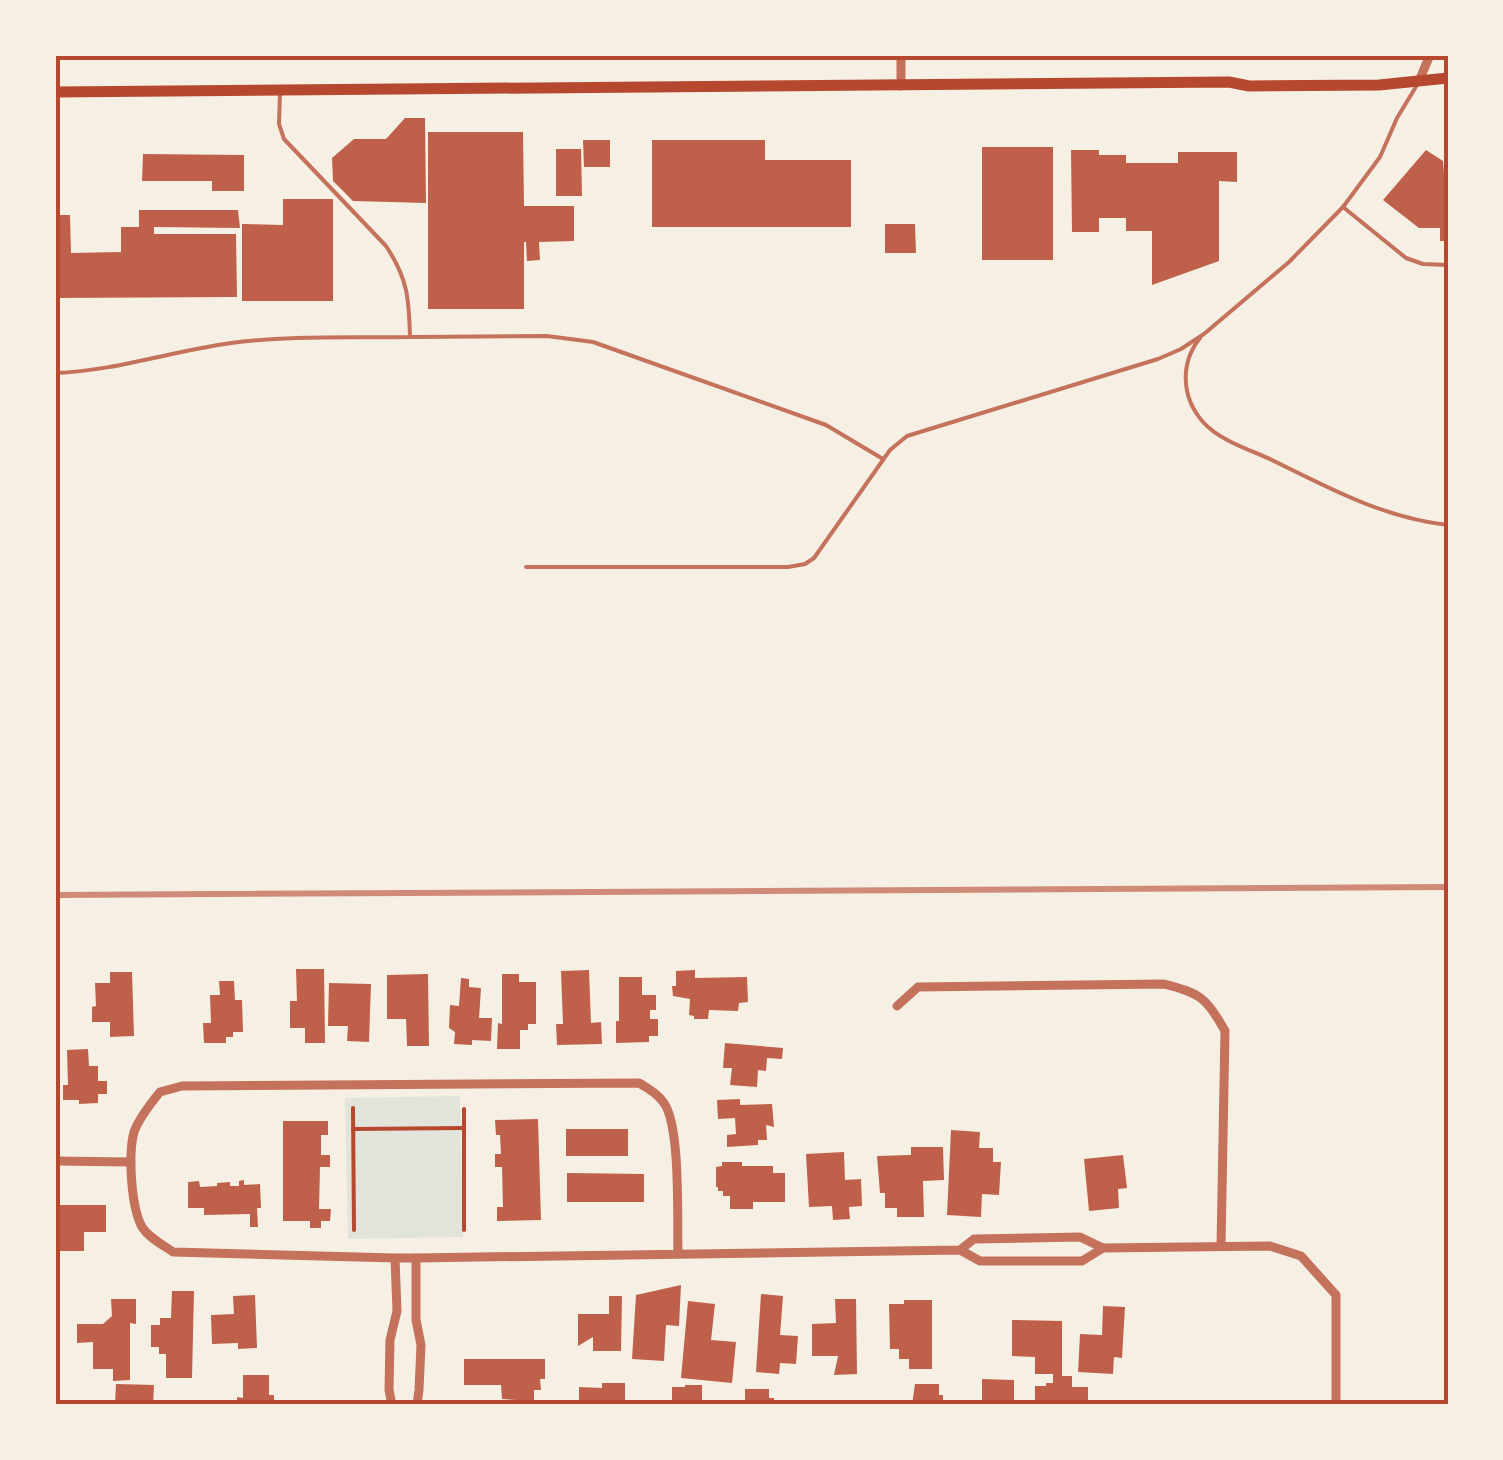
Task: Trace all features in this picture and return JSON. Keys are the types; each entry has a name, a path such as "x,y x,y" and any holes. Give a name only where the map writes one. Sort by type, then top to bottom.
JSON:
{"main road":[{"path":"55,92 1229,82 1249,86 1378,84 1448,78"}],"street":[{"path":"901,55 901,86"},
{"path":"1419,80 1430,55"},
{"path":"897,1006 918,987 1164,984 1192,991 1212,1008 1225,1031 1220,1246"},
{"path":"678,1254 674,1130 665,1104 639,1083 182,1086 160,1092 134,1131 134,1200 142,1227 173,1252 416,1258 960,1250 980,1261 1082,1261 1103,1248"},
{"path":"55,1162 131,1162"},
{"path":"960,1250 974,1238 1080,1237 1103,1248 1270,1246 1300,1256 1336,1295 1336,1405"},
{"path":"392,1405 390,1340 397,1311 395,1258"},
{"path":"416,1258 420,1345 416,1405"}],"lane":[{"path":"526,567 805,564 826,544 883,460 908,436 1158,359 1204,334 1289,262 1343,206 1380,157 1419,80"},
{"path":"280,90 278,124 284,139 398,264 409,299 410,337"},
{"path":"1343,206 1406,258 1448,265"},
{"path":"1204,334 1189,355 1185,376 1194,410 1212,430 1355,500 1415,520 1448,525"},
{"path":"55,373 112,367 238,342 547,336 594,342 826,425 883,460"}],"path":[{"path":"353,1108 354,1230"},
{"path":"464,1109 464,1230"},
{"path":"354,1129 464,1128"}],"shaded area":[{"path":"460,1096 463,1237 348,1239 345,1098"}],"building":[{"path":"405,118 425,118 426,203 353,201 333,181 332,158 354,139 386,139"},
{"path":"428,132 523,132 524,206 574,206 574,241 539,242 540,260 527,261 524,242 524,309 428,309"},
{"path":"583,140 610,140 610,167 584,167"},
{"path":"652,140 765,140 765,160 851,160 851,227 652,227"},
{"path":"982,147 1053,147 1053,260 982,260"},
{"path":"556,149 581,149 582,196 556,196"},
{"path":"1071,150 1126,155 1126,163 1178,163 1178,152 1237,152 1237,182 1219,181 1219,261 1152,285 1152,231 1126,231 1126,218 1099,218 1099,232 1072,232"},
{"path":"1426,150 1443,161 1444,173 1448,172 1448,241 1440,241 1440,228 1419,228 1383,200"},
{"path":"143,154 244,155 244,191 212,191 212,181 142,181"},
{"path":"283,199 333,199 333,301 242,301 242,224 283,225"},
{"path":"139,210 238,210 240,228 154,227 154,234 236,234 237,297 55,298 55,215 70,215 71,253 121,252 121,227 139,227"},
{"path":"885,224 915,224 916,253 885,253"},
{"path":"296,969 324,969 325,1043 305,1043 305,1028 290,1028 290,1001 297,1001"},
{"path":"589,970 591,1023 601,1022 602,1044 557,1045 556,1024 563,1024 561,971"},
{"path":"695,970 695,978 747,977 748,1002 739,1003 738,1011 709,1010 708,1019 694,1019 689,1015 690,999 673,996 672,986 676,986 676,971"},
{"path":"110,972 132,972 134,1036 110,1037 110,1022 92,1022 95,983 110,983"},
{"path":"428,974 429,1046 407,1046 406,1019 387,1019 387,975"},
{"path":"502,974 519,974 519,982 536,982 536,1024 520,1030 520,1049 497,1049 498,1023 502,1024"},
{"path":"619,977 642,977 642,995 656,995 656,1010 650,1010 650,1019 658,1019 658,1036 649,1036 649,1042 616,1043"},
{"path":"461,978 469,979 469,987 481,988 479,1018 492,1018 491,1041 454,1044 455,1032 449,1028 450,1005 459,1006"},
{"path":"219,981 234,981 235,1000 242,1000 243,1032 233,1032 233,1037 226,1037 226,1043 204,1043 203,1023 211,1023 210,995 220,995"},
{"path":"329,983 371,984 369,1042 347,1041 348,1026 328,1026"},
{"path":"725,1043 783,1048 782,1059 767,1058 766,1071 758,1070 757,1087 730,1085 732,1068 723,1068"},
{"path":"88,1049 89,1066 98,1066 98,1081 107,1081 107,1094 98,1094 98,1103 63,1100 63,1085 68,1085 67,1050"},
{"path":"740,1099 740,1105 772,1104 774,1127 766,1125 767,1140 758,1140 758,1145 727,1147 727,1135 736,1134 735,1118 718,1119 717,1100"},
{"path":"538,1119 541,1220 497,1221 497,1207 503,1207 502,1167 495,1167 495,1154 501,1154 495,1120"},
{"path":"283,1121 328,1121 328,1135 321,1135 321,1155 330,1155 330,1167 320,1167 319,1209 331,1209 330,1221 321,1221 321,1228 310,1228 310,1221 283,1221"},
{"path":"566,1129 628,1129 628,1156 566,1156"},
{"path":"951,1130 980,1132 979,1148 993,1148 993,1162 1001,1162 999,1195 982,1194 981,1217 947,1215"},
{"path":"911,1147 943,1147 944,1180 923,1181 924,1217 897,1217 897,1208 885,1208 885,1193 880,1193 877,1156 911,1155"},
{"path":"844,1152 845,1180 861,1179 862,1206 849,1207 850,1219 833,1220 832,1206 809,1207 806,1154"},
{"path":"1123,1155 1127,1188 1118,1189 1119,1208 1089,1211 1084,1159"},
{"path":"722,1162 773,1166 773,1173 785,1173 785,1202 753,1202 753,1209 730,1209 730,1196 723,1196 723,1191 716,1187 716,1167 722,1166"},
{"path":"567,1173 644,1174 644,1202 567,1202"},
{"path":"244,1180 244,1185 260,1184 258,1227 250,1227 250,1214 204,1215 204,1208 188,1208 188,1182 199,1181 200,1187 230,1182 230,1186 239,1186 239,1181"},
{"path":"55,1205 106,1205 106,1232 84,1232 84,1251 55,1251"},
{"path":"681,1285 679,1326 666,1325 664,1361 632,1359 636,1295"},
{"path":"172,1291 194,1291 192,1378 166,1378 166,1354 159,1354 159,1347 151,1347 151,1325 160,1325 160,1318 171,1318"},
{"path":"761,1294 783,1296 780,1335 798,1336 796,1364 780,1363 779,1374 756,1372"},
{"path":"255,1295 257,1348 238,1349 238,1343 212,1344 211,1315 234,1314 233,1296"},
{"path":"609,1296 622,1296 621,1351 593,1351 593,1337 578,1346 578,1314 609,1314"},
{"path":"111,1299 136,1299 136,1324 130,1323 130,1380 113,1381 113,1369 93,1369 93,1342 77,1343 77,1324 103,1324 112,1316"},
{"path":"835,1299 856,1299 857,1374 834,1375 838,1356 812,1356 812,1324 836,1323"},
{"path":"904,1300 932,1300 932,1369 909,1369 909,1359 899,1359 899,1349 890,1349 889,1304 904,1304"},
{"path":"688,1301 715,1304 711,1340 736,1342 732,1383 681,1378"},
{"path":"1103,1306 1125,1307 1122,1358 1114,1357 1113,1374 1078,1372 1080,1334 1102,1335"},
{"path":"1012,1320 1062,1321 1062,1376 1072,1376 1072,1387 1088,1387 1088,1405 1035,1405 1035,1386 1053,1383 1053,1374 1035,1374 1035,1357 1012,1356"},
{"path":"464,1359 545,1359 545,1379 540,1379 541,1390 534,1390 534,1401 502,1399 501,1385 464,1385"},
{"path":"243,1375 269,1375 269,1395 274,1395 274,1405 237,1405 237,1397 243,1398"},
{"path":"982,1379 1014,1380 1014,1405 982,1405"},
{"path":"602,1383 625,1383 625,1405 579,1405 579,1387 602,1388"},
{"path":"116,1384 154,1385 153,1405 115,1405"},
{"path":"915,1384 939,1384 943,1405 912,1405"},
{"path":"702,1385 702,1405 672,1405 672,1387"},
{"path":"745,1389 769,1389 774,1405 745,1405"}],"railway":[{"path":"55,895 1448,887"}]}
